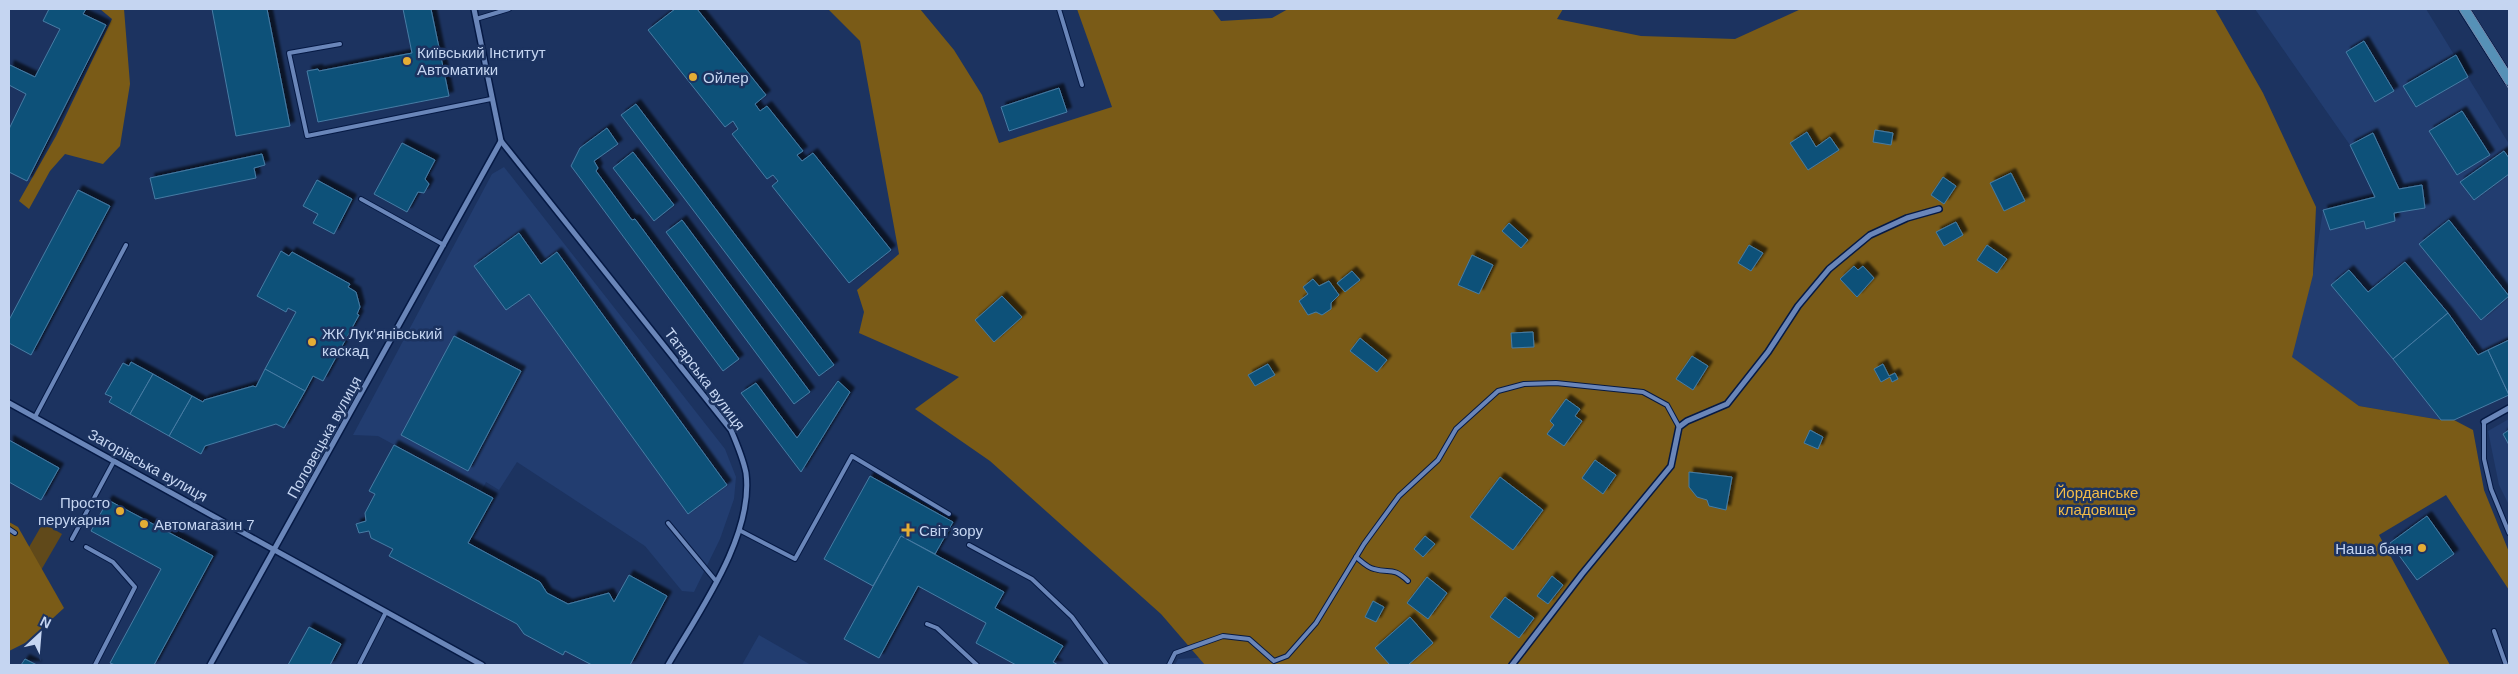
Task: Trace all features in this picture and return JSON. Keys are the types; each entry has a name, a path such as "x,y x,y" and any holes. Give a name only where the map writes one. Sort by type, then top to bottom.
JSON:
{"main road":[{"path":"2464,9 2509,80"}],"street":[{"path":"474,9 501,141"},
{"name":"Половецька вулиця","path":"210,665 501,141"},
{"name":"Татарська вулиця","path":"501,141 731,430 742,454 746,475 745,504 739,530 716,581 668,665"},
{"path":"1512,665 1582,574 1671,466 1679,427 1726,404 1768,352 1798,306 1829,269 1870,235 1907,218 1939,209"},
{"name":"Загорівська вулиця","path":"9,403 482,665"},
{"path":"2484,422 2509,408"}],"lane":[{"path":"476,19 509,9"},
{"path":"1059,9 1082,85"},
{"path":"340,44 289,53 308,136 491,99"},
{"path":"361,199 444,245"},
{"path":"35,417 126,245"},
{"path":"1169,665 1175,653 1223,636 1249,639 1274,661 1287,656 1316,623 1356,558 1399,496 1438,460 1456,429 1498,391 1524,384 1556,383 1642,392 1668,406 1679,427"},
{"path":"2484,422 2484,459 2489,482 2509,533"},
{"path":"739,530 795,559 852,456 949,514"},
{"path":"72,539 114,461"},
{"path":"668,523 716,581"},
{"path":"9,529 14,533"},
{"path":"969,545 1032,580 1072,617 1107,665"},
{"path":"86,547 113,562 135,587 95,665"},
{"path":"1356,558 1373,569 1399,573 1408,581"},
{"path":"359,665 386,612"},
{"path":"927,624 937,628 977,665"},
{"path":"2494,631 2506,665"}],"shaded area":[{"path":"2255,9 2426,9 2509,144 2509,395 2454,420 2441,420 2359,406 2288,356 2313,275 2323,210 2375,197 2350,145"},
{"path":"504,167 725,449 736,477 734,499 720,539 694,592 682,591 645,546 517,462 499,490 486,482 481,492 378,436 353,435 492,174"},
{"path":"2509,419 2509,505 2499,485 2488,431"},
{"path":"43,523 62,534 40,572 21,561"},
{"path":"759,635 811,665 742,665"},
{"path":"1210,657 1226,665 1175,665 1178,659"}],"green space":[{"path":"100,9 124,9 130,84 120,146 103,164 65,154 50,171 29,209 19,201 56,136 112,19"},
{"name":"Йорданське кладовище","path":"828,9 920,9 954,50 982,95 999,143 1112,107 1077,9 1212,9 1221,21 1272,18 1288,9 1563,9 1557,19 1641,36 1735,39 1801,9 2215,9 2263,93 2316,207 2313,275 2292,357 2359,406 2441,420 2454,420 2473,430 2484,490 2509,552 2509,590 2446,495 2379,535 2450,665 1205,665 1161,614 990,461 915,409 959,377 859,333 864,312 857,290 899,254 860,41"},
{"path":"9,522 18,527 64,608 27,642 9,651"}],"building":[{"path":"49,9 86,9 83,14 106,25 27,181 9,172 9,129 26,94 9,85 9,68 10,65 35,77 60,29 43,21"},
{"path":"212,9 267,9 290,126 236,136"},
{"name":"Київський Інститут Автоматики","path":"403,9 431,9 449,96 318,122 307,71 318,69 319,71 412,53"},
{"path":"675,9 697,9 766,95 755,104 760,111 767,106 803,151 797,155 802,161 813,153 891,250 849,283 772,186 778,181 773,175 767,179 732,134 738,129 733,121 725,127 648,30"},
{"path":"2364,41 2394,91 2375,102 2346,52"},
{"path":"2456,55 2468,77 2416,107 2403,86"},
{"path":"1059,88 1067,112 1009,131 1001,107"},
{"path":"636,104 834,365 819,376 621,115"},
{"path":"2462,111 2490,155 2457,175 2429,131"},
{"path":"607,128 618,144 594,161 598,168 596,171 632,220 635,219 739,359 723,371 571,166 580,148"},
{"path":"1875,130 1893,133 1891,145 1873,142"},
{"path":"1807,132 1816,147 1830,137 1839,150 1808,170 1790,143"},
{"path":"2373,133 2399,189 2422,185 2425,208 2394,213 2395,221 2366,229 2364,221 2330,230 2323,210 2375,197 2350,145"},
{"path":"402,143 435,160 425,179 429,184 424,193 418,192 407,212 374,194"},
{"path":"2504,151 2509,158 2509,174 2474,200 2460,182"},
{"path":"633,152 674,205 654,221 613,168"},
{"path":"262,154 265,165 254,168 256,178 155,199 150,178"},
{"path":"2011,173 2025,201 2004,211 1990,183"},
{"path":"1943,177 1956,186 1944,204 1931,195"},
{"path":"317,180 352,199 334,234 313,223 318,214 303,206"},
{"path":"78,190 110,206 31,355 9,343 9,320"},
{"path":"682,220 810,392 794,404 666,232"},
{"path":"2449,220 2509,296 2481,320 2419,244"},
{"path":"1956,222 1963,235 1944,246 1936,232"},
{"path":"1509,223 1528,240 1521,248 1502,231"},
{"path":"519,233 541,264 557,252 727,485 688,514 529,294 506,310 474,266"},
{"path":"1749,245 1763,253 1751,271 1738,263"},
{"path":"1987,245 2007,259 1997,273 1977,260"},
{"name":"ЖК Лук’янівський каскад","path":"281,251 289,256 292,252 350,284 348,287 356,292 360,307 357,314 359,315 323,381 313,376 305,391 265,369 296,312 288,308 286,312 257,296"},
{"path":"1472,255 1493,265 1479,294 1458,285"},
{"path":"2405,262 2448,313 2393,359 2331,285 2349,270 2368,292"},
{"path":"1854,266 1858,270 1863,266 1874,278 1857,297 1840,279"},
{"path":"1352,271 1360,280 1345,292 1337,283"},
{"path":"1313,279 1319,286 1329,281 1339,295 1331,303 1331,309 1322,315 1316,312 1308,315 1299,301 1308,294 1303,287"},
{"path":"1002,296 1022,317 994,342 975,320"},
{"path":"2448,313 2478,355 2488,350 2509,395 2454,420 2441,420 2393,359"},
{"path":"1533,332 1534,347 1512,348 1511,333"},
{"path":"454,336 521,371 468,471 401,435"},
{"path":"1360,338 1387,360 1377,372 1350,351"},
{"path":"2509,340 2509,395 2488,350"},
{"path":"1692,356 1708,366 1693,390 1676,379"},
{"path":"131,362 153,374 130,414 109,402 112,397 105,394 123,363 129,366"},
{"path":"1268,364 1275,375 1255,386 1248,375"},
{"path":"1883,364 1889,376 1895,373 1898,379 1892,382 1890,377 1881,382 1874,369"},
{"name":"ЖК Лук’янівський каскад","path":"265,369 305,391 284,428 276,424 205,446 201,454 169,436 192,396 203,402 204,400 253,386 256,387"},
{"path":"153,374 192,396 169,436 130,414"},
{"path":"838,381 850,392 801,472 741,393 756,383 797,438"},
{"path":"1566,399 1580,409 1575,416 1582,421 1564,446 1547,434 1554,425 1550,421"},
{"path":"1810,430 1823,437 1818,449 1804,443"},
{"path":"2509,430 2509,445 2503,434"},
{"path":"9,440 59,468 41,500 9,482"},
{"path":"394,445 493,498 468,543 540,582 547,593 568,604 609,593 614,602 629,575 667,596 630,665 592,665 565,651 563,655 524,634 517,624 389,556 393,549 371,538 369,531 359,533 356,524 366,521 365,513 375,494 369,491"},
{"path":"1595,460 1616,475 1603,494 1582,478"},
{"path":"1689,472 1732,477 1726,510 1709,506 1707,500 1697,497 1689,487"},
{"path":"870,476 953,522 935,554 901,536 873,586 824,559"},
{"path":"1500,477 1543,510 1513,550 1470,517"},
{"path":"108,500 213,556 154,665 115,665 110,663 161,569 91,531"},
{"name":"Наша баня","path":"2427,516 2454,554 2417,580 2390,543"},
{"path":"901,536 1004,592 995,608 1063,646 1053,662 1058,665 1016,665 976,643 986,623 918,586 879,658 844,639"},
{"path":"1425,536 1435,544 1423,557 1414,549"},
{"path":"1552,576 1563,585 1548,604 1537,596"},
{"path":"1427,577 1447,593 1428,619 1407,603"},
{"path":"1505,597 1534,618 1519,638 1490,617"},
{"path":"1373,601 1384,607 1376,622 1365,617"},
{"path":"1410,617 1433,643 1408,665 1390,665 1375,648"},
{"path":"309,627 341,644 330,665 288,665"},
{"path":"25,659 37,665 21,665"}],"tram line":[{"path":"2459,9 2509,89"},
{"path":"2470,9 2509,71"}],"place":[{"name":"Київський Інститут Автоматики","path":"407,61"},
{"name":"Ойлер","path":"693,77"},
{"name":"ЖК Лук’янівський каскад","path":"312,342"},
{"name":"Просто перукарня","path":"120,511"},
{"name":"Автомагазин 7","path":"144,524"},
{"name":"Світ зору","path":"908,530"},
{"name":"Наша баня","path":"2422,548"}]}
